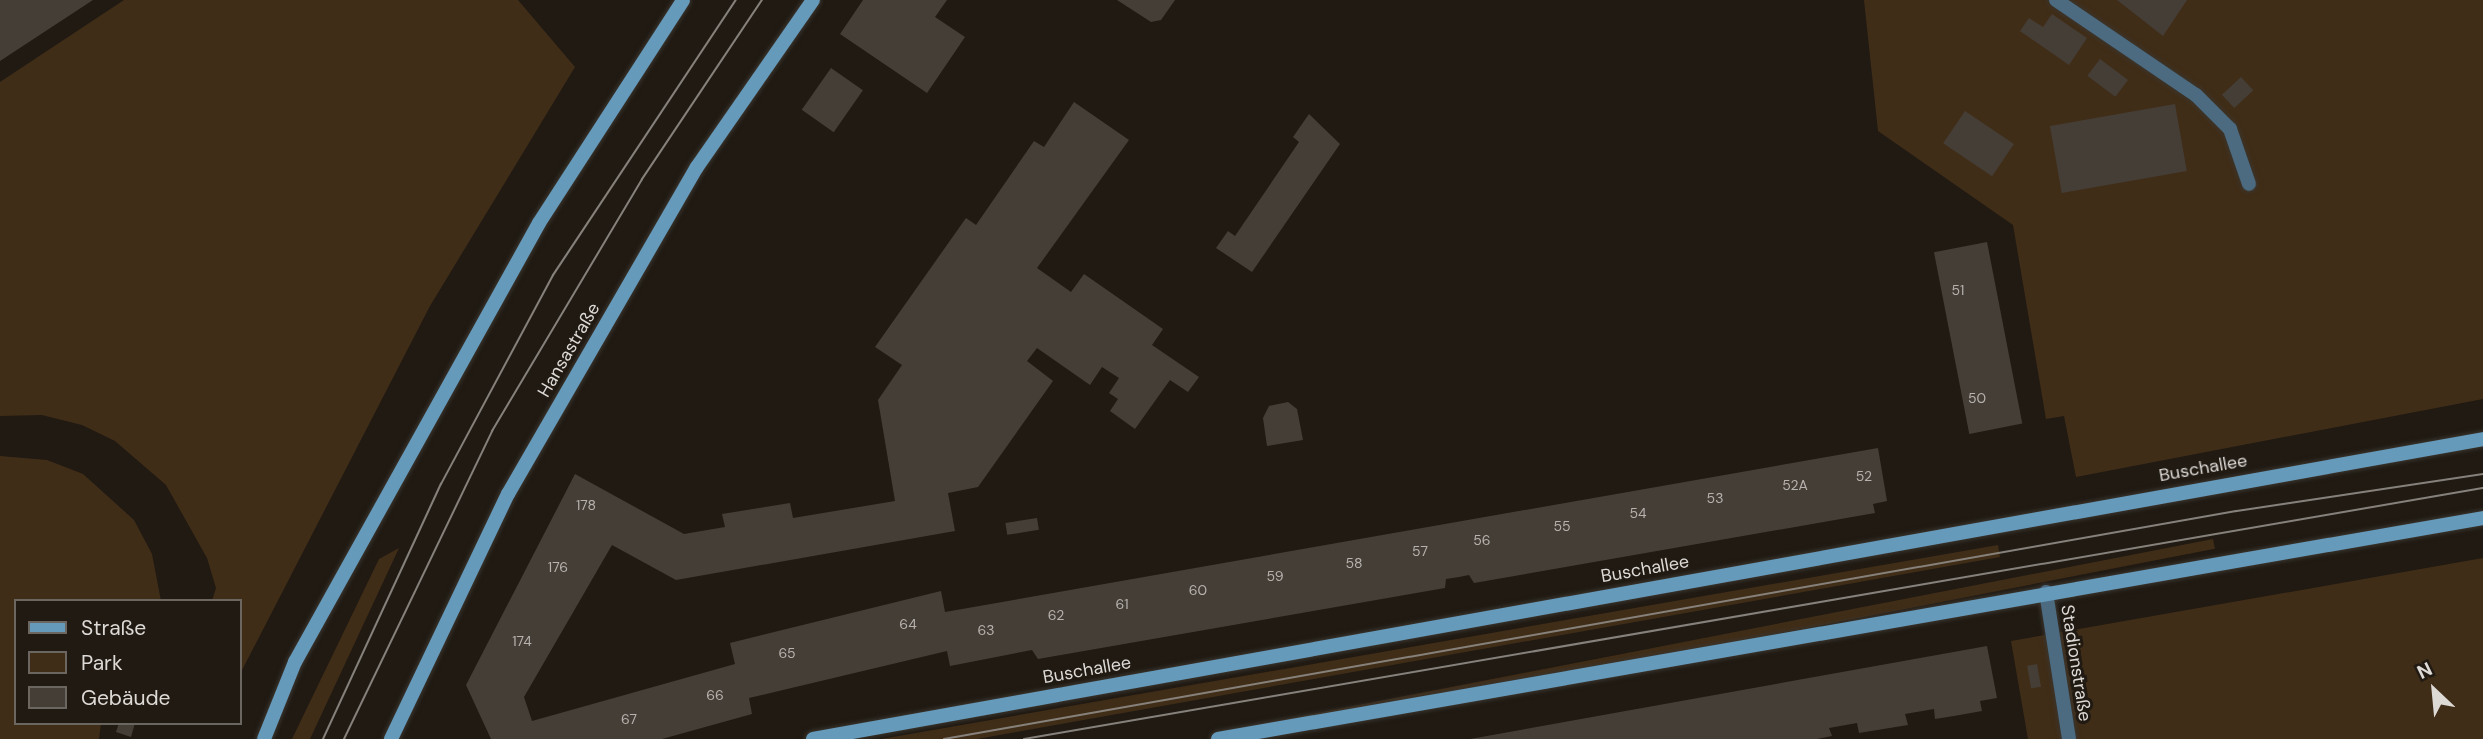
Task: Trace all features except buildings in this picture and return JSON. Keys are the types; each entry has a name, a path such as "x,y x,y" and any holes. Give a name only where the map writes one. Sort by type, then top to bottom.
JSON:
{"main road":[{"path":"264,739 295,662 539,223 683,0"},
{"name":"Hansastraße","path":"391,739 515,481 697,167 813,0"},
{"name":"Buschallee","path":"813,739 2483,439"},
{"path":"1218,739 2046,592 2483,518"}],"lane":[{"path":"2056,0 2196,95 2230,129 2249,184"},
{"name":"Stadionstraße","path":"2046,592 2068,739"}],"green space":[{"path":"124,0 518,0 575,67 430,306 242,670 242,599 213,599 216,588 207,558 166,485 115,441 82,425 42,415 0,416 0,82"},
{"path":"1864,0 2483,0 2483,399 2076,477 2064,416 2046,419 2013,225 1878,131"},
{"path":"0,456 47,460 83,474 134,520 152,554 161,599 14,599 14,725 101,725 99,739 0,739"},
{"path":"2213,539 2215,549 1240,738 1238,728"},
{"path":"1998,545 2000,557 977,739 881,739"},
{"path":"399,548 310,739 292,739 379,559"},
{"path":"2483,558 2483,739 2028,739 2011,641"}],"tram line":[{"path":"323,739 441,484 553,275 736,0"},
{"path":"344,739 492,431 642,179 762,0"},
{"path":"944,739 2236,511 2483,474"},
{"path":"1024,739 2483,488"}]}
